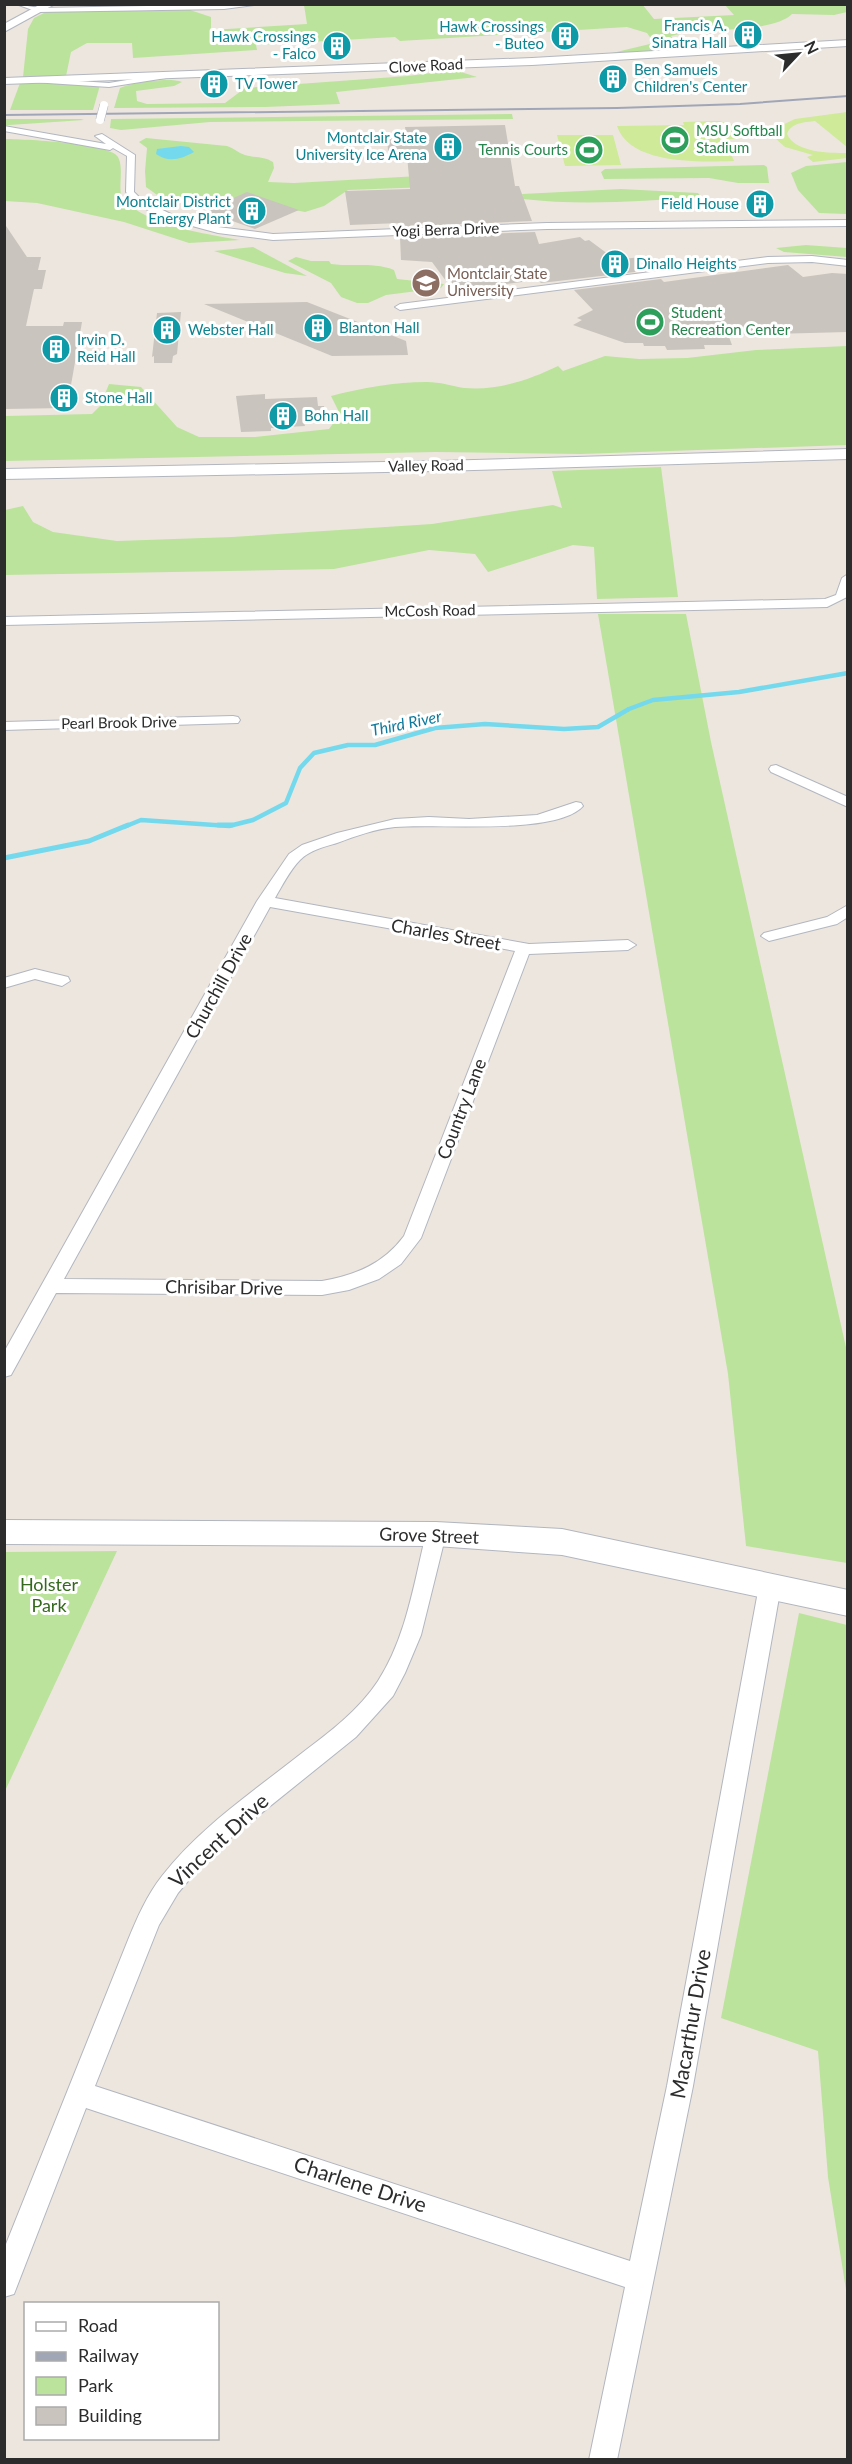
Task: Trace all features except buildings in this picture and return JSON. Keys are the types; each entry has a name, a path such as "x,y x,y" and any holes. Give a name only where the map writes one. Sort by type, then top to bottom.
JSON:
{"street":[{"path":"20,4 38,10 224,7 258,4"},
{"path":"4,30 50,4"},
{"name":"Clove Road","path":"4,81 110,81 163,76 669,55 848,43"},
{"path":"99,136 100,120 110,81"},
{"path":"4,128 75,137 99,136 128,153"},
{"path":"24,131 35,135 100,144 128,153"},
{"name":"Yogi Berra Drive","path":"128,153 132,161 130,192 139,203 179,219 247,236 308,236 557,226 848,223"},
{"path":"400,307 768,260 812,259 848,263"},
{"name":"Valley Road","path":"4,474 415,467 848,454"},
{"name":"McCosh Road","path":"4,621 827,603 841,597 847,581"},
{"name":"Pearl Brook Drive","path":"4,726 233,720"},
{"path":"776,769 848,803"},
{"name":"Churchill Drive","path":"4,1370 266,901 294,856 342,836 380,825 429,821 468,823 537,819 558,814 576,806"},
{"name":"Charles Street","path":"266,901 524,948 628,945"},
{"path":"769,936 832,921 848,910"},
{"name":"Country Lane","path":"390,1263 404,1251 412,1238 524,948"},
{"path":"4,983 35,974 62,981"},
{"name":"Chrisibar Drive","path":"52,1286 322,1288 360,1281 376,1274 390,1263"},
{"name":"Grove Street","path":"4,1532 436,1534 562,1542 622,1553 848,1604"},
{"name":"Vincent Drive","path":"4,2284 157,1902 175,1878 238,1818 357,1723 386,1688 400,1660 436,1534"},
{"name":"Macarthur Drive","path":"603,2460 680,2086 770,1586"},
{"name":"Charlene Drive","path":"79,2093 640,2277"}],"green space":[{"path":"642,4 654,19 734,15 725,5 847,5 847,12 834,15 792,14 769,25 671,36 677,47 671,50 608,54 654,43 647,33 627,27 400,41 395,37 256,45 257,50 133,58 132,43 87,43 71,52 66,76 23,77 28,29 34,18 46,12 190,10 211,17 211,30 307,24 304,5"},
{"path":"448,68 477,77 336,92 340,104 114,108 120,88 151,81 182,82 174,86 136,91 137,101 147,104 225,103 245,88 408,76 439,72"},
{"path":"20,83 100,85 93,110 10,110"},
{"path":"847,112 847,147 815,121 795,125 787,134 797,145 814,151 847,153 847,158 813,162 807,157 813,155 785,147 774,137 776,128 795,119"},
{"path":"512,114 513,119 210,122 121,130 110,128 111,119"},
{"path":"5,119 81,119 84,120 5,125"},
{"name":"MSU Softball Stadium","path":"719,121 734,125 740,139 725,139 734,161 685,161 651,154 636,148 624,139 617,126 684,125 683,122"},
{"name":"Tennis Courts","path":"557,135 613,135 621,165 565,166"},
{"path":"146,138 227,146 245,155 266,159 273,162 274,168 268,182 294,183 419,176 508,184 348,190 324,206 305,212 246,200 176,201 160,197 146,187 147,148 139,142"},
{"path":"4,139 84,145 112,152 120,161 122,199 134,209 178,227 240,240 189,243 124,222 37,203 5,201"},
{"path":"847,162 847,214 819,213 798,190 791,173 806,166"},
{"path":"764,165 767,167 769,183 738,183 709,178 604,179 601,172 605,169"},
{"path":"621,189 698,193 701,197 567,202 523,199 522,194"},
{"path":"806,245 847,248 847,257 784,252 776,248"},
{"path":"253,247 307,276 285,273 214,251"},
{"path":"296,257 311,261 329,261 331,264 378,266 394,270 397,279 444,284 441,288 386,295 368,303 357,303 341,297 331,283 288,261"},
{"path":"847,346 847,445 581,454 436,452 5,461 5,416 92,414 100,406 109,384 141,387 177,427 199,437 255,437 329,429 340,414 331,396 379,386 427,382 464,388 489,388 524,380 558,366 563,371 605,356 639,359 687,358 756,350"},
{"path":"661,467 678,597 597,599 594,547 573,545 488,572 475,554 429,550 334,569 5,575 5,510 23,506 33,522 53,532 117,541 232,537 432,524 553,505 562,508 552,471"},
{"path":"598,614 686,614 711,742 847,1352 847,1563 746,1546 728,1374"},
{"name":"Holster Park","path":"117,1551 5,1791 5,1552"},
{"path":"799,1613 847,1625 847,2296 828,2177 818,2051 721,2018"}],"water":[{"path":"189,147 194,152 175,159 156,154 157,149"}],"waterway":[{"name":"Third River","path":"124,827 141,820 229,826 253,820 286,803 300,768 314,753 348,745 375,745 435,728 485,724 564,729 598,727 629,709 653,700 739,692 848,673"},
{"name":"Third River","path":"4,858 89,841 128,825"},
{"name":"Third River","path":"218,825 232,825"}],"railway":[{"path":"4,115 617,108 740,104 848,96"}],"place":[{"name":"Francis A. Sinatra Hall","path":"748,35"},
{"name":"Hawk Crossings - Buteo","path":"565,36"},
{"name":"Hawk Crossings - Falco","path":"337,46"},
{"name":"Ben Samuels Children's Center","path":"613,79"},
{"name":"TV Tower","path":"214,84"},
{"name":"MSU Softball Stadium","path":"675,140"},
{"name":"Montclair State University Ice Arena","path":"448,147"},
{"name":"Tennis Courts","path":"589,150"},
{"name":"Field House","path":"760,204"},
{"name":"Montclair District Energy Plant","path":"252,211"},
{"name":"Dinallo Heights","path":"615,264"},
{"name":"Montclair State University","path":"426,283"},
{"name":"Student Recreation Center","path":"650,322"},
{"name":"Blanton Hall","path":"318,328"},
{"name":"Webster Hall","path":"167,330"},
{"name":"Irvin D. Reid Hall","path":"56,349"},
{"name":"Stone Hall","path":"64,398"},
{"name":"Bohn Hall","path":"283,416"}]}
